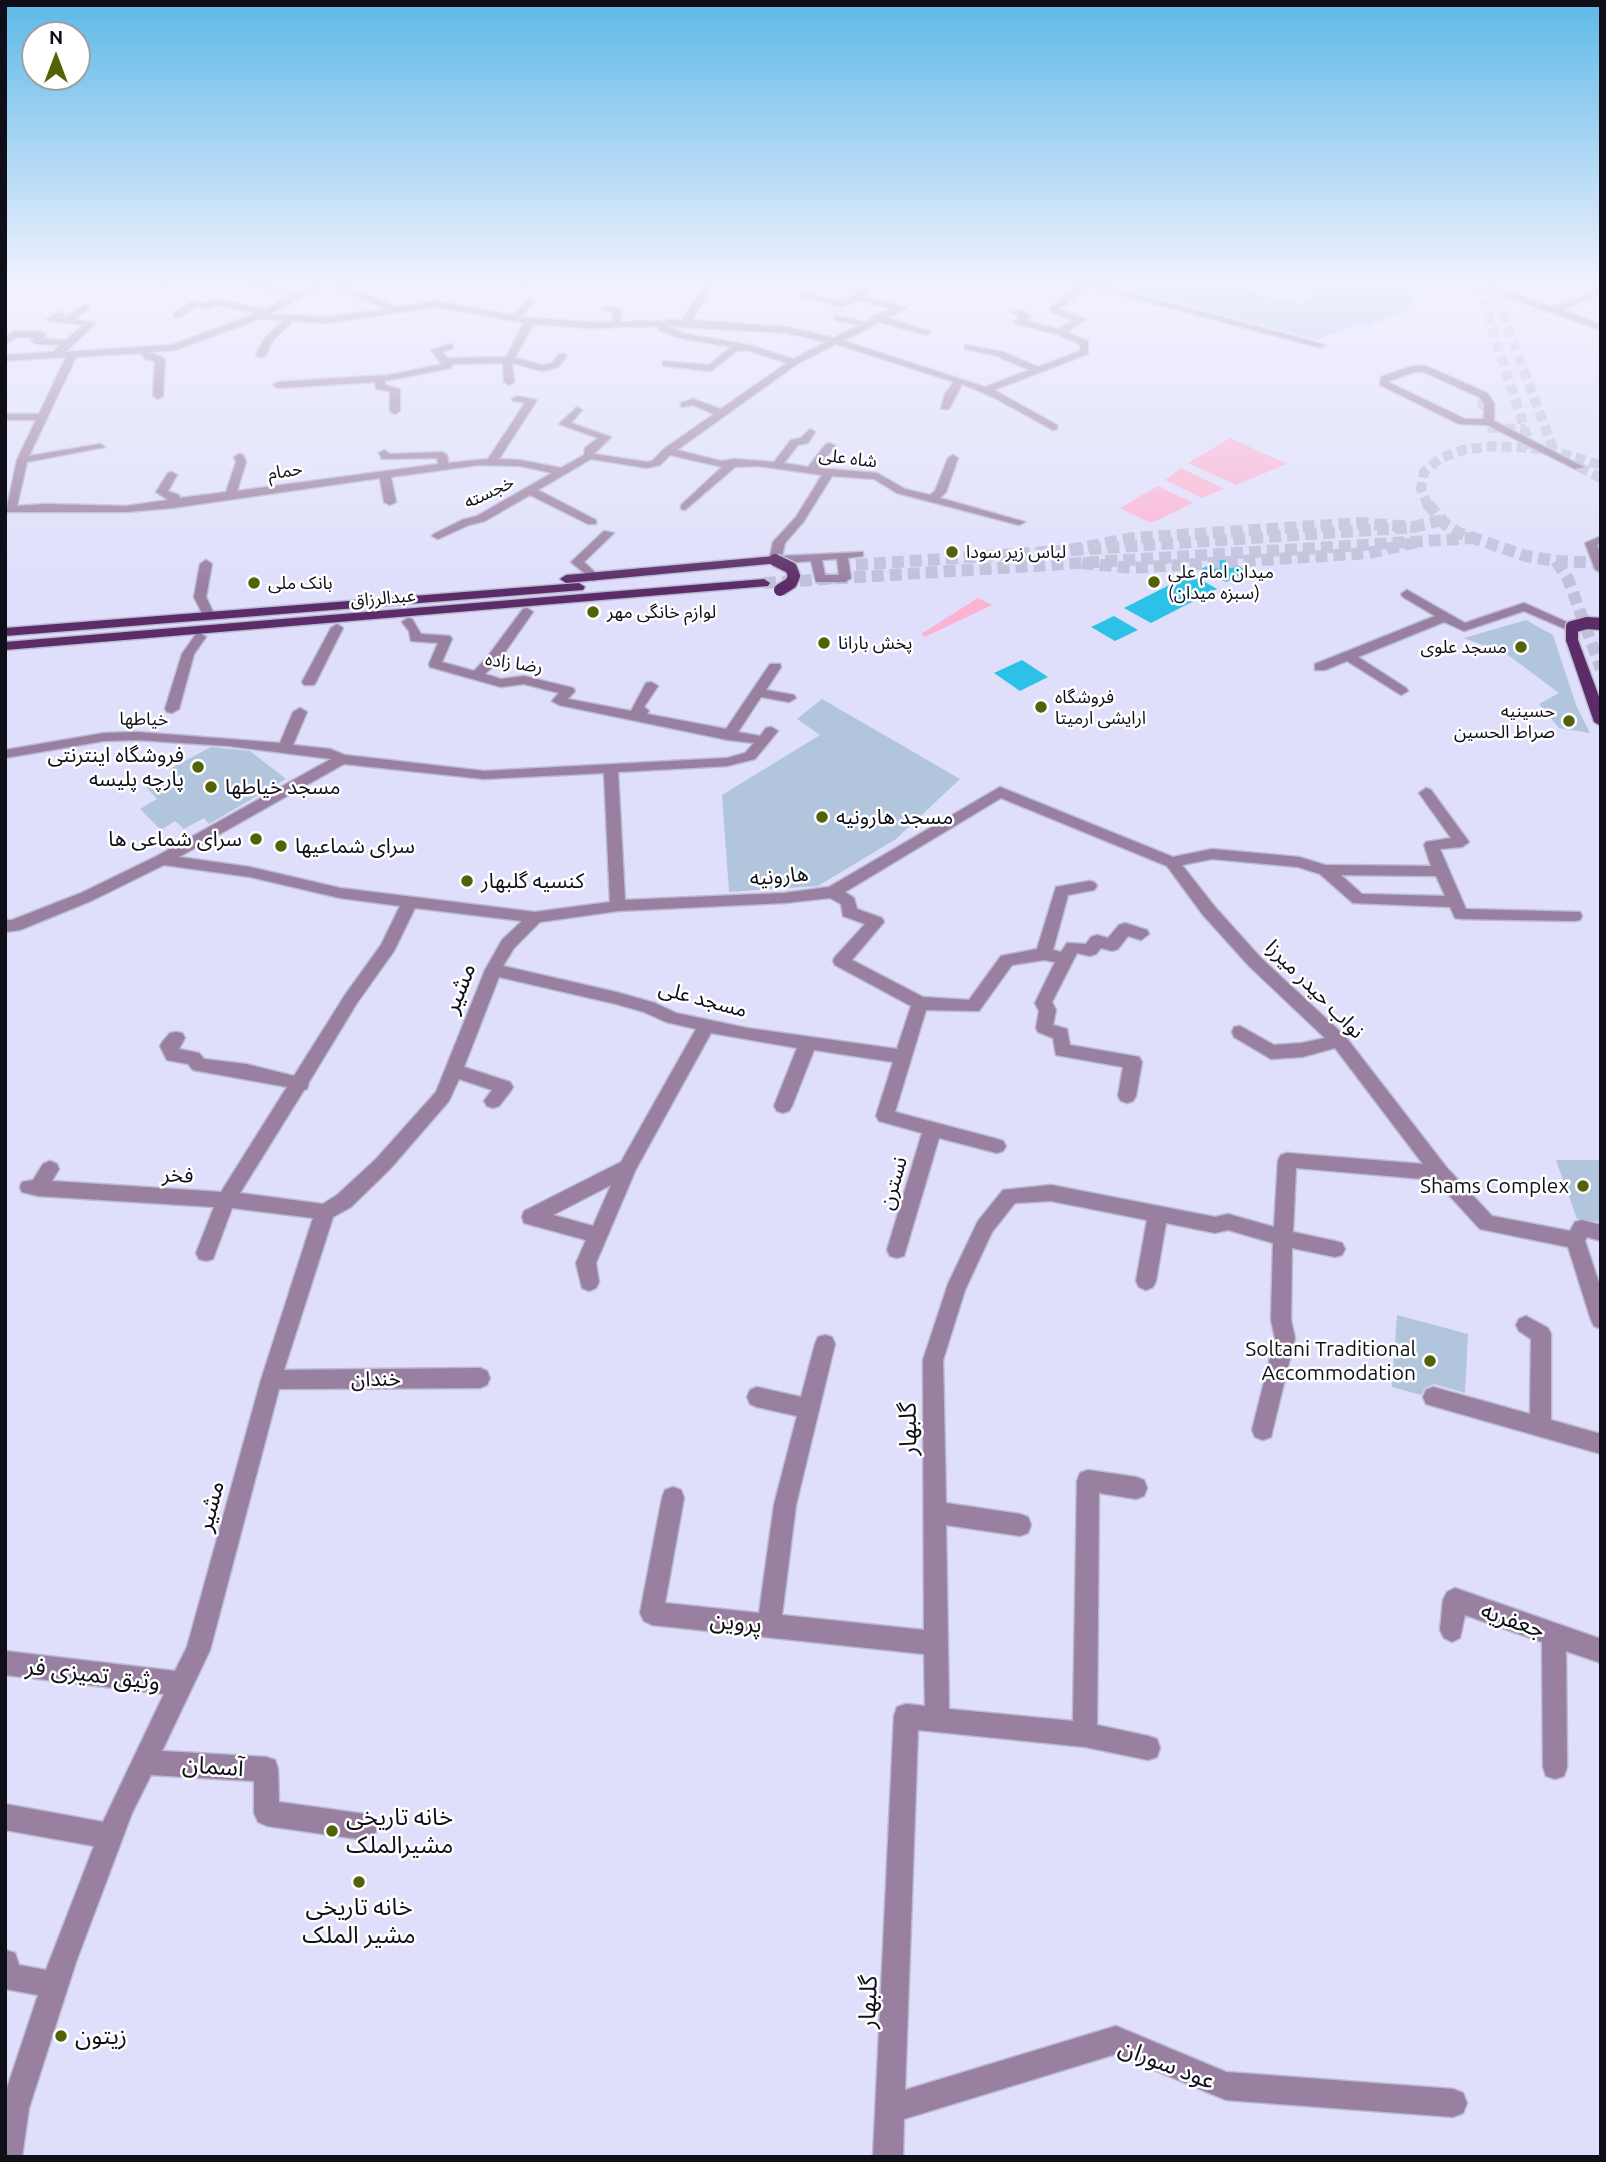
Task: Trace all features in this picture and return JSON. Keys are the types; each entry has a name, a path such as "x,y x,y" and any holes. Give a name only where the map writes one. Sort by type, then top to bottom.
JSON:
{"main road":[{"path":"174,633 200,637 337,628 780,590 791,583 794,576 790,568 775,560 593,577 234,604 184,619"},
{"name":"عبدالرزاق","path":"5,632 763,577 174,633 5,646"},
{"path":"1601,624 1587,623 1572,634 1601,722"}],"street":[{"path":"8,515 21,465 57,386"},
{"path":"158,396 159,386"},
{"path":"380,386 395,389 395,411"},
{"path":"531,491 589,456 648,465 656,463 668,451 760,386"},
{"path":"944,407 956,386"},
{"path":"975,386 1053,427"},
{"path":"986,390 996,386"},
{"path":"1387,386 1463,422 1489,422 1579,467"},
{"path":"1463,386 1483,395 1489,403 1489,422"},
{"path":"491,463 532,400 517,399"},
{"path":"685,405 693,402 722,413"},
{"path":"577,410 564,424 606,437 589,450 589,456"},
{"path":"5,417 42,417"},
{"path":"777,466 795,442 804,441 810,432"},
{"path":"810,471 830,446"},
{"path":"5,470 100,447"},
{"name":"شاه علی","path":"668,451 721,464 734,462 877,476 901,491 1018,522"},
{"path":"384,453 386,457 442,455 443,465"},
{"path":"230,497 242,462 239,457"},
{"path":"933,499 940,492 953,458"},
{"path":"685,507 734,462"},
{"name":"حمام","path":"8,515 46,507 126,509 172,505 305,489 443,465 520,463 564,472"},
{"path":"829,473 800,519 779,542 775,560 859,554"},
{"path":"172,475 162,492 175,497 172,505"},
{"path":"384,476 390,502"},
{"name":"خجسته","path":"438,536 466,522 481,519 531,491 592,522"},
{"path":"593,577 577,562 604,537"},
{"path":"1601,538 1591,543 1601,569"},
{"path":"816,557 820,579 845,578 842,555"},
{"path":"206,565 200,597 207,612"},
{"path":"1407,594 1464,627 1524,607 1572,634"},
{"path":"476,676 527,612"},
{"path":"1320,667 1445,617"},
{"name":"رضا زاده","path":"408,622 415,631 415,638 446,639 435,663 501,683 524,680 568,691 558,701 728,736 768,736 750,755"},
{"path":"309,682 337,628"},
{"name":"خیاطها","path":"172,709 188,654 200,637"},
{"path":"1348,656 1401,691"},
{"path":"728,736 775,667"},
{"path":"495,701 501,683"},
{"path":"638,717 642,711 636,709 651,686"},
{"path":"757,692 789,698"},
{"path":"284,749 300,712"},
{"path":"9,754 15,736"},
{"name":"خیاطها","path":"9,754 104,737 137,736 330,753 342,759 484,775 727,762 750,755"},
{"path":"750,755 762,770"},
{"path":"5,926 15,926 86,897 162,860 342,759"},
{"path":"611,769 618,906"},
{"name":"هارونیه","path":"162,860 250,872 340,893 536,917 618,906 784,898 833,892 1000,792 1172,862"},
{"path":"1426,793 1462,842 1431,845 1461,914 1574,916"},
{"path":"1172,862 1212,854 1299,862 1325,870 1441,871"},
{"name":"نواب حیدر میرزا","path":"1172,862 1209,911 1255,962 1339,1041 1440,1172 1487,1223 1575,1240"},
{"path":"1325,870 1358,899 1455,902"},
{"path":"1044,954 1060,891 1089,886"},
{"path":"833,892 849,902 849,912 876,922 841,961 920,1003 973,1007 1007,960 1044,954 1065,959"},
{"path":"206,1253 226,1200 301,1084 351,999 388,947 411,900"},
{"name":"مشیر","path":"7,2157 15,2108 55,1985 111,1836 198,1650 271,1380 325,1212 344,1201 383,1164 443,1096 493,971 508,944 536,917"},
{"path":"1127,1096 1133,1062 1062,1050 1060,1034 1044,1028 1048,1010 1043,1003 1073,947 1090,950 1097,941 1112,945 1125,929 1141,934"},
{"name":"مسجد علی","path":"493,971 616,998 649,1007 672,1018 706,1026 904,1057"},
{"path":"920,1003 885,1116 997,1146"},
{"path":"589,1282 586,1263 628,1167 706,1026"},
{"path":"1240,1032 1271,1052 1302,1050 1339,1041"},
{"path":"176,1038 169,1046 173,1055 193,1058 199,1065 246,1071 301,1084"},
{"path":"783,1106 808,1043"},
{"path":"454,1070 504,1087 493,1101"},
{"name":"نسترن","path":"897,1250 933,1128"},
{"path":"1263,1430 1285,1338 1281,1320 1287,1160 1440,1172"},
{"path":"600,1236 531,1217 628,1167"},
{"name":"فخر","path":"50,1169 34,1187 226,1200 325,1212"},
{"name":"گلبهار","path":"888,2157 906,1716 937,1720 933,1360 955,1290 985,1227 1010,1196 1051,1194 1215,1225 1228,1222 1335,1249"},
{"path":"1146,1281 1158,1213"},
{"path":"1601,1233 1583,1228 1575,1240 1601,1320"},
{"path":"1525,1325 1541,1334 1541,1427"},
{"path":"769,1625 785,1504 825,1344"},
{"name":"خندان","path":"271,1380 480,1378"},
{"path":"757,1398 809,1409"},
{"path":"1433,1398 1601,1444"},
{"path":"1085,1735 1088,1481 1136,1488"},
{"name":"پروین","path":"673,1498 652,1613 936,1643"},
{"path":"936,1511 1020,1525"},
{"name":"جعفریه","path":"1452,1630 1455,1600 1601,1651"},
{"path":"1554,1634 1555,1767"},
{"name":"وثیق تمیزی فر","path":"5,1663 182,1684"},
{"path":"937,1720 1085,1735 1148,1748"},
{"name":"آسمان","path":"144,1762 266,1769 267,1813 365,1827"},
{"path":"5,1817 111,1836"},
{"path":"5,1963 6,1976 55,1985"},
{"name":"عود سوران","path":"890,2109 1116,2040 1226,2086 1453,2103"}],"shaded area":[{"path":"1230,438 1287,464 1236,485 1188,463"},
{"path":"1181,468 1224,489 1202,498 1165,480"},
{"path":"1158,486 1193,503 1151,523 1120,508"},
{"path":"978,598 992,605 925,637 921,634"}],"water":[{"path":"1224,558 1248,571 1226,582 1201,569"},
{"path":"1191,574 1217,589 1151,623 1124,608"},
{"path":"1114,616 1138,630 1115,641 1091,627"},
{"path":"1022,660 1048,677 1020,691 994,673"}],"building":[{"name":"مسجد علوی","path":"1526,620 1553,635 1576,705 1590,733 1559,728 1539,704 1559,693 1508,655 1464,638"},
{"name":"مسجد هارونیه","path":"822,699 960,779 896,839 818,886 729,892 722,795 820,735 797,719"},
{"name":"مسجد خیاطها","path":"211,747 250,751 286,779 209,824 204,818 184,829 175,821 161,830 140,809 157,799 146,787 173,774 170,769"},
{"name":"Shams Complex","path":"1556,1160 1601,1160 1601,1222 1577,1219"},
{"name":"Soltani Traditional Accommodation","path":"1397,1315 1468,1334 1465,1393 1434,1384 1425,1388 1421,1395 1392,1387"}],"tunnel":[{"path":"1511,386 1531,448"},
{"path":"1530,386 1554,451"},
{"path":"1481,399 1491,428 1525,429"},
{"path":"1428,506 1421,489 1424,472 1439,459 1463,450 1495,446 1531,448"},
{"path":"1531,448 1554,451"},
{"path":"1554,451 1601,465"},
{"path":"1579,467 1601,478"},
{"path":"1428,504 1442,520"},
{"path":"838,566 1414,527 1442,520"},
{"path":"1442,520 1459,533 1526,556 1556,561"},
{"path":"1070,550 1133,538 1361,523 1414,527"},
{"path":"764,583 1473,538"},
{"path":"1082,563 1131,568 1261,560 1369,553 1422,541"},
{"path":"1556,561 1601,563"},
{"path":"1556,561 1568,579 1601,669"}],"place":[{"name":"لباس زیر سودا","path":"952,552"},
{"name":"میدان امام علی (سبزه میدان)","path":"1154,582"},
{"name":"بانک ملی","path":"254,583"},
{"name":"لوازم خانگی مهر","path":"593,612"},
{"name":"پخش بارانا","path":"824,643"},
{"name":"مسجد علوی","path":"1521,647"},
{"name":"فروشگاه ارایشی ارمیتا","path":"1041,707"},
{"name":"حسینیه صراط الحسین","path":"1569,721"},
{"name":"فروشگاه اینترنتی پارچه پلیسه","path":"198,767"},
{"name":"مسجد خیاطها","path":"211,787"},
{"name":"مسجد هارونیه","path":"822,817"},
{"name":"سرای شماعی ها","path":"256,839"},
{"name":"سرای شماعیها","path":"281,846"},
{"name":"کنسیه گلبهار","path":"467,881"},
{"name":"Shams Complex","path":"1583,1186"},
{"name":"Soltani Traditional Accommodation","path":"1430,1361"},
{"name":"خانه تاریخی مشیرالملک","path":"332,1831"},
{"name":"خانه تاریخی مشیر الملک","path":"359,1882"},
{"name":"زیتون","path":"61,2036"}]}
